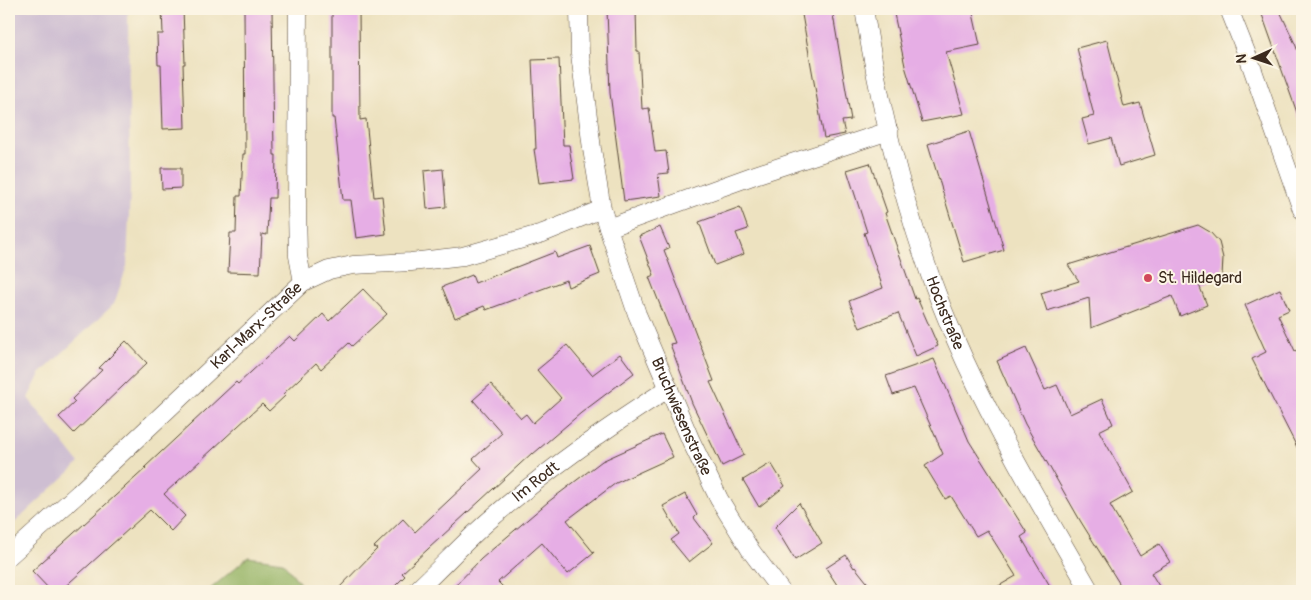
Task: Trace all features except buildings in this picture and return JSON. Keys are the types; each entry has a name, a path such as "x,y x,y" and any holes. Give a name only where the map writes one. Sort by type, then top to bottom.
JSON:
{"street":[{"name":"Karl-Marx-Straße","path":"9,556 79,493 303,282 298,256 298,9"},
{"name":"Bruchwiesenstraße","path":"578,9 580,54 592,149 602,208 637,314 691,441 719,499 751,551 780,591"},
{"name":"Hochstraße","path":"864,9 874,71 889,131 913,220 937,291 965,361 1008,447 1090,591"},
{"path":"1229,9 1250,62 1302,210"},
{"path":"608,228 755,175 889,131"},
{"path":"303,282 329,270 353,265 411,262 472,253 543,233 602,208"},
{"name":"Im Rodt","path":"416,591 500,511 562,462 669,388"}],"shaded area":[{"path":"9,9 128,9 130,189 127,266 114,304 40,374 28,398 79,463 9,528"}],"green space":[{"path":"248,557 283,562 306,591 208,591"}],"place":[{"name":"St. Hildegard","path":"1148,278"}]}
